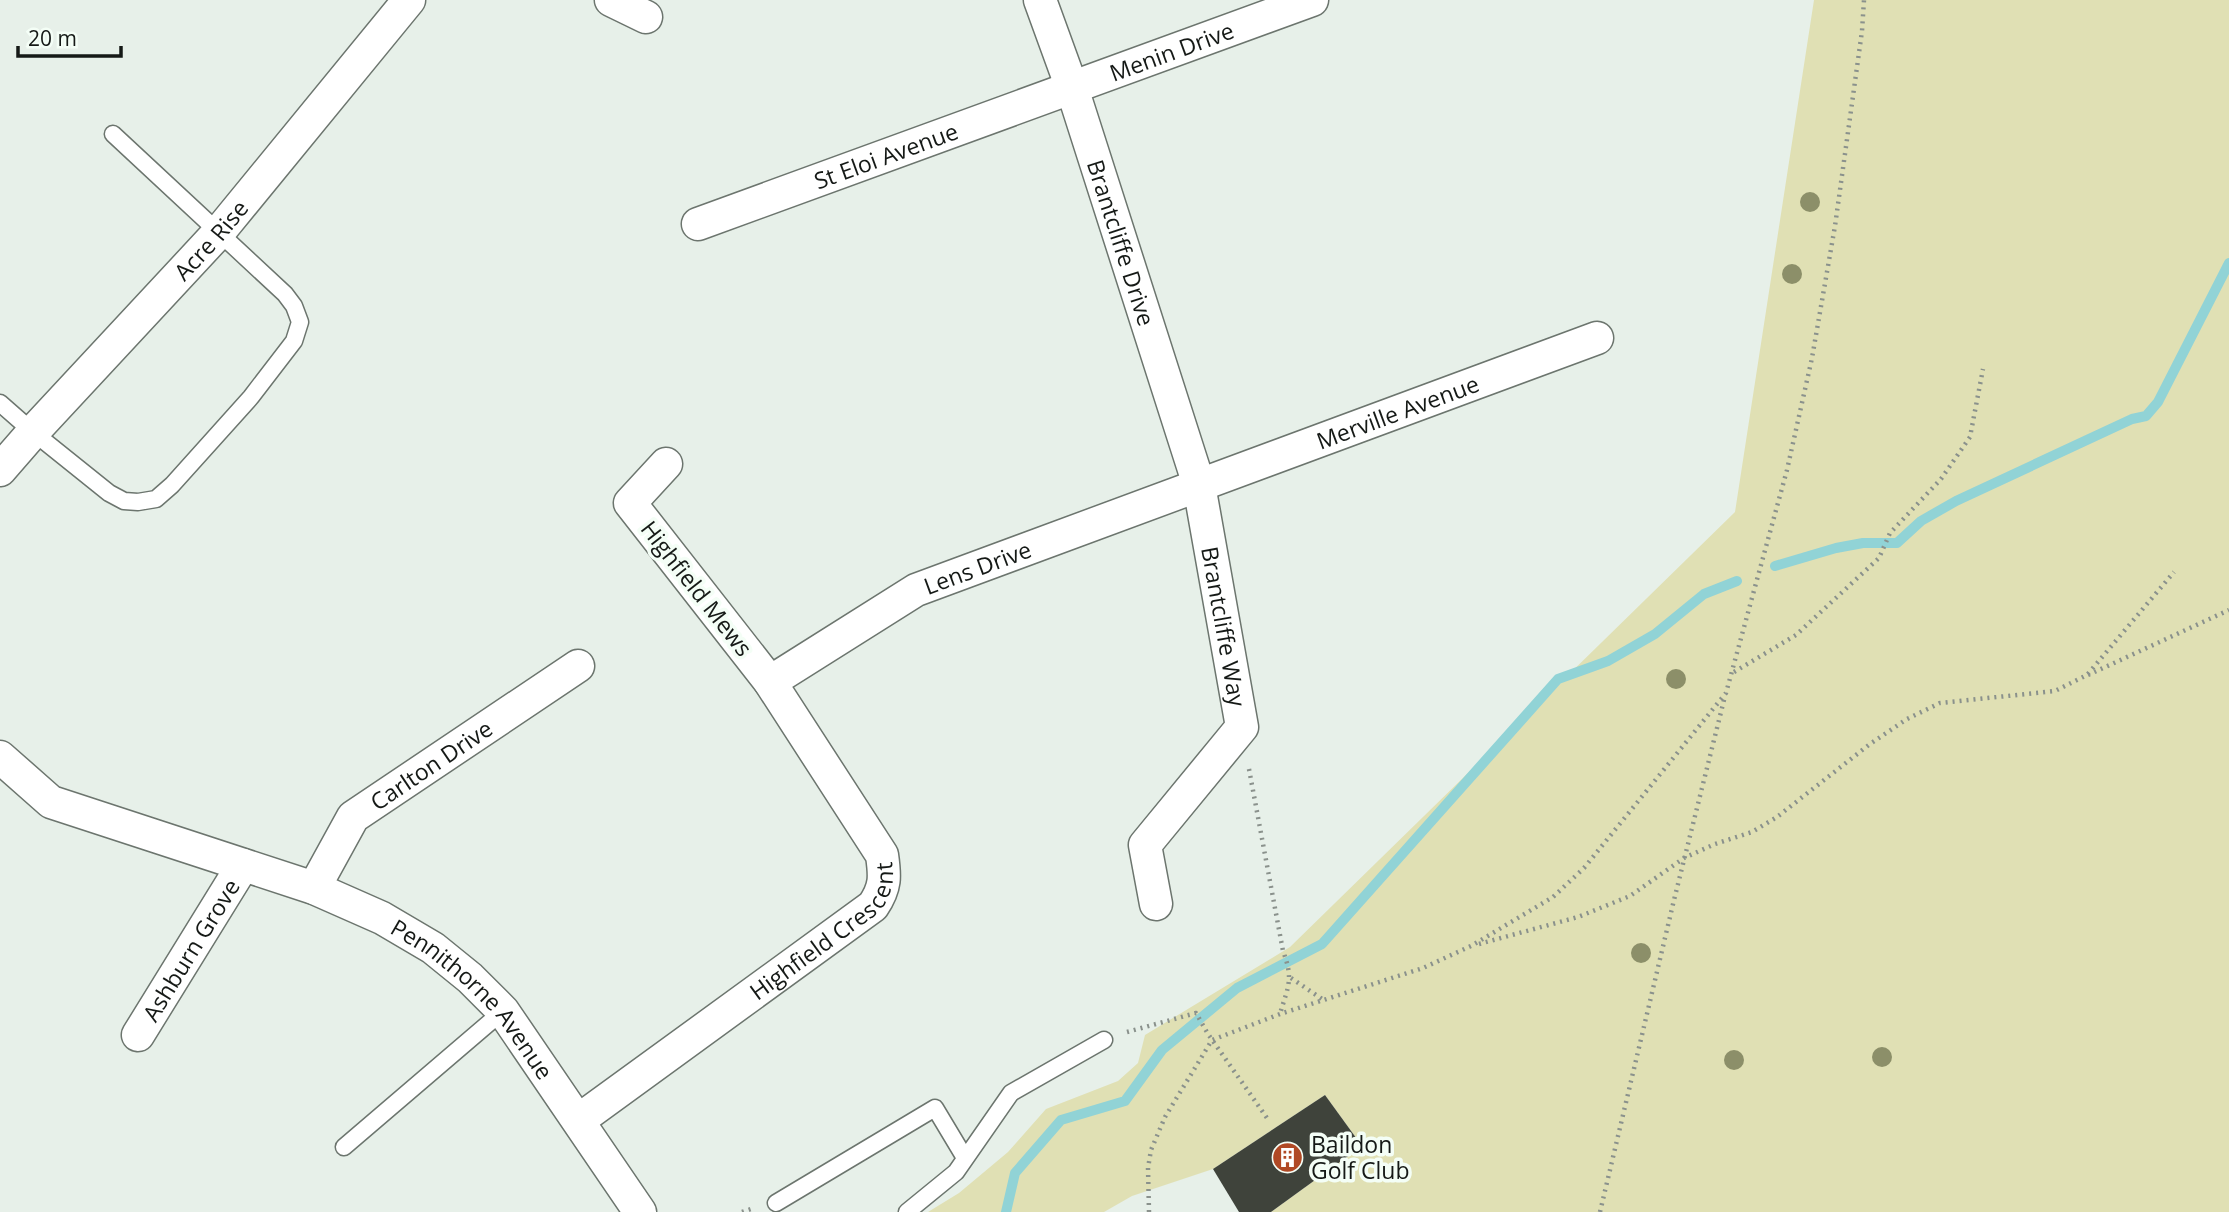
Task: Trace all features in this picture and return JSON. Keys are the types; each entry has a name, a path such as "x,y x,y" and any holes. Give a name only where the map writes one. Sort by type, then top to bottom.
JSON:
{"street":[{"path":"611,0 646,17"},
{"name":"Brantcliffe Drive","path":"1040,0 1072,88 1199,485"},
{"name":"Menin Drive","path":"1072,88 1312,0"},
{"name":"Acre Rise","path":"0,470 219,232 397,4"},
{"name":"St Eloi Avenue","path":"698,224 1072,88"},
{"name":"Merville Avenue","path":"1199,485 1597,338"},
{"name":"Highfield Mews","path":"666,464 631,503 769,682"},
{"name":"Lens Drive","path":"769,682 916,590 1199,485"},
{"name":"Brantcliffe Way","path":"1156,904 1145,845 1242,727 1199,485"},
{"name":"Carlton Drive","path":"314,888 353,817 578,666"},
{"name":"Highfield Crescent","path":"579,1121 873,906 882,893 882,855 769,682"},
{"name":"Pennithorne Avenue","path":"0,757 51,802 314,888 382,918 433,948 470,978 503,1011 640,1212"},
{"name":"Ashburn Grove","path":"138,1035 243,865"}],"lane":[{"path":"0,403 109,493 124,501 156,499 172,485 258,388 295,341 300,322 294,306 285,294 113,134"},
{"path":"344,1147 503,1011"},
{"path":"907,1212 956,1172 1011,1093 1104,1040"},
{"path":"776,1203 935,1108 965,1158"}],"path":[{"path":"1600,1212 1684,858 1787,470 1812,358 1835,226 1863,31 1864,0"},
{"path":"1733,672 1796,635 1879,558 1890,533 1941,479 1970,438 1983,369"},
{"path":"2087,675 2174,572"},
{"path":"1471,946 1578,917 1630,895 1684,858 1752,832 1777,817 1870,744 1907,719 1940,703 2055,691 2229,610"},
{"path":"1149,1212 1148,1168 1151,1150 1165,1117 1212,1040 1280,1014 1423,968 1471,946 1553,897 1584,868 1726,693"},
{"path":"1242,727 1283,951 1290,970 1291,978 1280,1014"},
{"path":"1291,978 1325,1001"},
{"path":"1104,1040 1196,1013 1268,1118"}],"green space":[{"path":"1814,0 2229,0 2229,1212 1271,1212 1362,1146 1325,1095 1213,1169 1132,1196 1104,1212 928,1212 959,1193 1008,1152 1046,1109 1118,1081 1138,1063 1145,1035 1290,947 1735,512"}],"building":[{"name":"Baildon Golf Club","path":"1325,1095 1362,1146 1271,1212 1239,1212 1213,1169"}],"waterway":[{"path":"1775,566 1836,548 1863,543 1897,543 1921,521 1956,501 2132,419 2146,416 2158,402 2229,263"},
{"path":"1006,1212 1015,1173 1061,1120 1125,1101 1162,1050 1237,988 1322,944 1558,679 1608,661 1655,634 1704,594 1737,581"}],"place":[{"name":"Baildon Golf Club","path":"1288,1157"}]}
